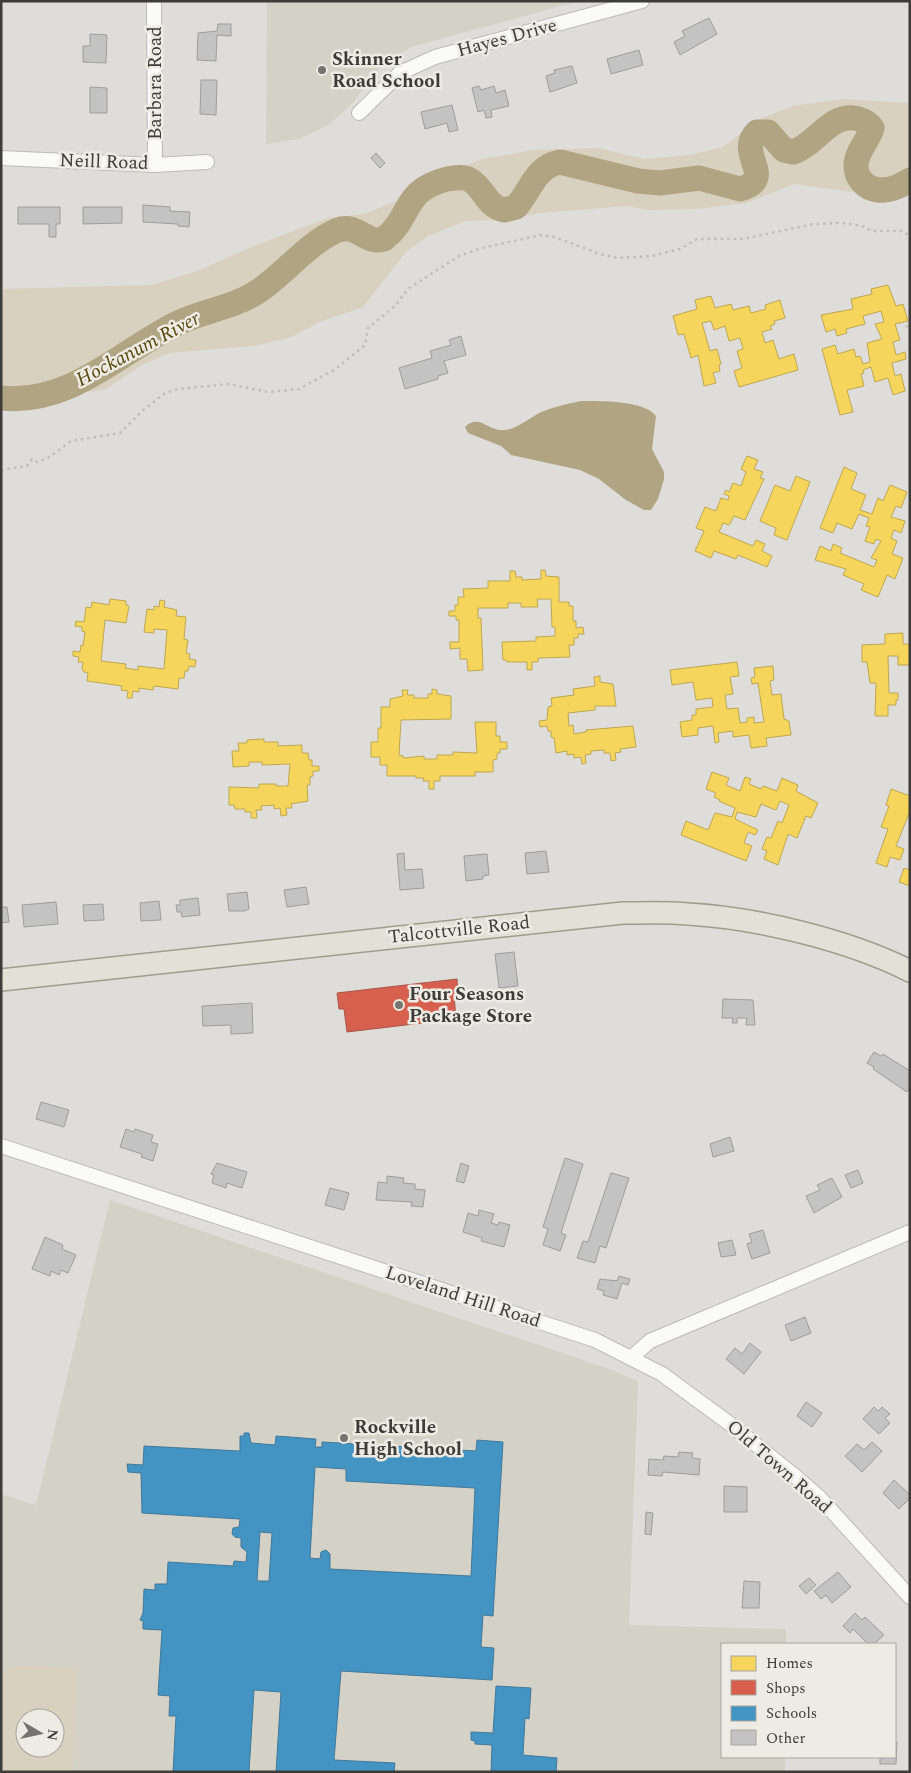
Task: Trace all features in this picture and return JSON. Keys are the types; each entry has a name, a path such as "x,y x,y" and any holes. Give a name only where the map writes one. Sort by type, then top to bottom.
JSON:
{"main road":[{"name":"Talcottville Road","path":"1,980 623,913 688,914 764,924 816,937 910,971"}],"street":[{"name":"Barbara Road","path":"154,1 155,165"},
{"name":"Hayes Drive","path":"359,113 400,73 435,57 642,1"},
{"name":"Neill Road","path":"1,158 155,165 208,162"},
{"name":"Loveland Hill Road","path":"1,1146 595,1340 632,1357"},
{"path":"632,1357 650,1341 910,1232"},
{"name":"Old Town Road","path":"632,1357 662,1374 730,1424 796,1477 818,1497 910,1597"}],"path":[{"path":"1,470 27,466 32,459 37,462 48,458 71,441 120,433 131,425 142,410 165,392 195,386 223,384 268,392 299,389 336,369 365,345 368,328 395,306 409,288 434,269 459,256 521,239 540,235 554,237 600,254 618,258 652,256 680,248 697,239 743,239 814,224 842,223 862,226 872,231 902,231 910,236"},
{"path":"906,327 910,325"}],"shaded area":[{"name":"Skinner Road School","path":"267,1 580,1 411,47 383,64 350,106 328,125 299,139 266,144"},
{"path":"842,99 910,103 910,195 897,198 794,184 746,203 696,209 649,210 627,206 540,213 501,220 466,221 428,236 406,252 363,307 322,321 289,338 254,346 169,353 142,365 106,389 1,405 1,289 151,285 197,271 259,244 328,218 364,214 394,202 424,183 482,159 533,150 597,148 645,159 689,155 723,147 757,120 793,106"},
{"path":"581,401 632,404 650,411 656,416 652,449 664,472 664,479 658,499 651,510 644,510 626,500 599,479 580,470 511,455 501,446 468,433 465,427 470,423 480,422 499,430 509,429 544,411"},
{"name":"Rockville High School","path":"110,1200 612,1370 638,1382 629,1625 786,1629 786,1643 721,1643 721,1758 785,1758 785,1772 1,1772 1,1494 36,1505"},
{"path":"20,1665 77,1668 73,1772 1,1772 1,1672"}],"building: Homes":[{"path":"888,285 896,306 903,304 908,321 895,324 900,340 893,342 896,355 905,352 906,359 892,363 895,376 901,374 905,391 893,395 888,378 875,382 871,367 863,370 864,373 861,374 864,386 847,390 853,412 840,415 822,349 835,345 838,354 854,349 856,357 860,356 863,364 870,362 867,343 882,339 875,324 884,322 881,311 863,316 865,324 846,329 847,333 837,336 835,329 826,332 821,315 853,309 851,299 872,294 871,289"},
{"path":"711,296 715,308 731,304 733,310 749,306 751,313 766,309 765,305 780,300 785,318 774,321 775,324 770,326 772,329 762,332 765,343 773,340 779,359 794,354 798,370 739,387 734,371 742,368 737,351 743,349 740,338 729,341 725,326 714,330 711,321 702,323 710,351 717,349 721,364 719,365 720,371 713,373 716,383 704,386 698,355 691,358 684,334 678,335 673,316 697,309 695,300"},
{"path":"747,456 758,460 754,469 763,472 760,478 764,479 745,520 734,516 729,525 723,523 719,532 753,546 756,540 765,544 762,551 772,556 767,567 738,555 736,559 714,551 711,558 695,551 704,531 696,528 705,507 716,511 721,498 728,500 729,496 724,494 726,490 729,492 733,483 741,486 746,472 741,469"},
{"path":"844,467 857,473 851,489 866,495 860,510 872,514 878,498 883,501 890,485 907,492 901,508 896,506 891,517 905,521 901,533 894,530 891,538 897,541 892,554 903,558 895,579 887,575 878,597 861,590 864,584 843,575 846,569 815,560 820,546 831,551 833,544 842,548 840,553 874,567 877,560 871,558 881,541 876,539 874,544 865,541 870,527 866,526 869,518 859,514 852,529 837,523 833,533 820,528"},
{"path":"796,476 810,482 787,540 774,535 776,528 760,521 775,485 790,491"},
{"path":"541,570 545,570 546,576 559,577 559,602 569,602 569,606 573,606 573,621 576,621 576,628 583,627 584,634 578,634 578,638 574,638 574,645 569,645 570,657 538,658 538,662 532,662 532,670 527,670 527,662 507,662 503,660 502,642 536,641 536,637 555,636 555,627 552,627 551,599 537,599 538,607 521,607 521,603 508,603 508,608 478,608 478,618 481,618 483,670 468,671 467,659 460,659 460,648 450,649 450,642 459,642 459,620 456,620 456,616 449,616 449,611 455,611 455,605 458,605 458,597 464,597 463,589 488,588 488,581 510,581 510,571 515,571 516,577 522,577 522,580 541,579"},
{"path":"110,599 126,601 126,605 129,606 126,623 105,620 101,661 126,664 125,668 138,670 138,666 164,669 167,630 154,629 154,633 144,632 147,609 154,610 154,606 159,607 160,600 165,601 164,607 177,610 176,616 186,617 184,639 188,640 186,653 190,654 189,659 196,660 195,667 189,666 188,671 185,671 184,678 179,678 178,689 154,686 153,690 139,688 139,692 133,691 132,698 127,698 128,691 121,690 122,686 87,681 88,673 82,669 83,662 78,662 79,657 73,656 73,651 80,652 81,645 83,646 85,632 82,631 82,627 75,626 76,621 84,622 86,607 91,608 92,602 109,605"},
{"path":"903,633 903,644 910,644 910,665 898,665 898,656 888,656 889,693 898,693 898,700 896,700 896,705 888,705 888,716 875,716 876,683 870,683 867,662 862,662 862,645 885,644 885,634"},
{"path":"737,662 739,676 730,677 733,694 725,695 727,709 738,708 740,723 747,722 747,718 754,717 754,723 764,722 758,683 752,684 751,678 755,677 754,668 773,666 774,680 770,681 772,695 781,694 784,719 789,721 791,735 766,738 767,746 751,748 749,735 733,737 733,731 718,733 719,742 715,743 713,726 698,728 698,735 682,737 680,722 692,720 692,715 696,715 696,709 713,707 712,698 696,700 693,682 672,685 670,670"},
{"path":"600,676 600,682 613,684 616,706 595,706 595,710 568,713 569,726 573,725 574,734 586,732 586,730 633,726 636,747 620,749 621,752 615,753 616,760 611,761 610,753 604,753 604,750 591,751 591,754 585,755 586,763 582,764 581,757 574,758 574,754 567,755 567,751 556,753 551,731 548,731 547,726 540,727 539,721 547,720 548,707 552,706 551,698 574,695 573,689 595,686 594,677"},
{"path":"432,689 437,690 437,694 451,696 451,719 401,720 399,755 403,756 403,758 424,756 424,759 437,759 437,755 453,755 453,752 477,753 475,722 496,722 496,736 500,736 500,742 507,742 507,749 500,749 500,753 497,753 497,759 493,760 493,772 475,772 475,776 440,776 440,781 434,781 434,789 429,789 429,781 423,781 424,778 416,778 416,776 387,776 387,765 380,765 380,757 371,757 371,742 378,742 378,728 381,728 381,707 390,707 390,699 403,696 402,690 408,690 407,695 414,695 414,698 428,698 428,694 432,694"},
{"path":"264,739 264,742 278,742 278,746 302,745 302,753 308,753 309,760 312,760 312,766 319,766 319,771 313,771 313,776 310,777 310,785 307,785 308,801 291,804 292,808 286,808 287,815 281,816 280,808 274,809 274,805 261,806 262,810 256,810 257,818 251,818 251,812 245,812 245,809 235,809 234,805 229,805 229,787 259,788 259,784 288,786 290,764 262,765 262,762 249,762 249,766 233,767 232,751 239,751 238,743 247,743 247,740"},
{"path":"712,772 729,778 726,785 740,791 745,777 751,779 749,784 761,789 763,786 777,791 782,778 798,785 796,791 818,803 811,818 806,816 797,838 788,834 778,865 764,859 767,851 762,849 767,837 771,838 778,821 782,823 789,805 780,801 776,810 761,804 756,817 737,812 735,819 758,830 755,835 748,832 744,843 752,846 746,861 681,835 686,821 708,830 715,813 732,817 735,808 719,801 714,797 716,793 706,789"},
{"path":"891,789 910,796 910,811 896,846 904,849 900,860 890,857 887,867 876,863 888,829 881,827 889,806 886,805"},
{"path":"904,868 910,870 910,886 899,882"}],"building: Shops":[{"path":"457,979 458,995 454,995 456,1019 347,1032 344,1009 339,1009 337,993"}],"building: Schools":[{"path":"244,1433 249,1433 251,1443 275,1445 276,1436 316,1439 315,1447 322,1447 322,1442 476,1451 477,1440 503,1442 493,1616 483,1615 481,1647 494,1648 492,1680 341,1671 334,1760 395,1763 394,1772 276,1772 281,1692 254,1690 249,1772 173,1772 176,1716 169,1716 170,1696 158,1695 162,1630 143,1629 143,1621 140,1620 143,1613 144,1589 155,1590 155,1584 167,1584 168,1562 233,1566 234,1561 246,1562 247,1552 241,1547 241,1538 235,1537 232,1534 233,1528 239,1527 240,1519 142,1513 141,1473 128,1472 127,1464 143,1465 144,1446 240,1451 240,1436 244,1436","holes":["315,1467 346,1469 346,1481 475,1488 471,1576 330,1569 330,1554 326,1550 321,1552 320,1559 310,1558","260,1532 272,1533 269,1581 257,1581"]},
{"path":"496,1686 531,1688 529,1719 525,1718 523,1755 557,1758 556,1772 491,1772 492,1745 475,1744 475,1741 471,1740 471,1732 493,1733"}],"building: Other":[{"path":"709,18 717,34 680,55 674,42 685,36 682,31"},
{"path":"218,24 231,24 231,36 217,35 216,61 197,60 198,33 217,31"},
{"path":"90,34 107,35 106,63 83,62 83,46 90,46"},
{"path":"639,50 643,65 611,74 607,59"},
{"path":"572,66 577,83 550,92 546,76 555,73 554,70"},
{"path":"201,80 217,80 216,115 200,114"},
{"path":"479,86 481,90 494,86 496,93 505,90 509,106 491,110 492,117 486,118 484,110 478,112 472,88"},
{"path":"90,87 107,88 107,113 90,113"},
{"path":"452,105 458,130 449,132 447,123 425,129 421,112"},
{"path":"376,153 385,163 380,168 371,158"},
{"path":"143,205 170,207 170,211 190,212 189,227 178,226 178,224 143,222"},
{"path":"18,207 60,207 60,224 56,224 56,237 49,237 49,224 18,224"},
{"path":"83,207 122,207 122,223 83,224"},
{"path":"461,336 466,355 444,361 448,373 438,376 438,379 405,389 399,368 432,358 430,351 451,345 449,340"},
{"path":"546,851 549,872 527,874 525,853"},
{"path":"404,853 405,870 422,869 424,888 400,890 397,854"},
{"path":"487,854 489,875 483,876 483,879 466,881 464,856"},
{"path":"306,887 309,904 287,907 284,890"},
{"path":"247,892 249,909 229,911 227,894"},
{"path":"198,898 200,915 182,917 181,912 177,912 176,905 180,905 180,900"},
{"path":"159,901 161,920 141,921 140,903"},
{"path":"56,902 58,924 24,927 22,905"},
{"path":"103,904 104,920 84,921 83,905"},
{"path":"1,907 7,907 9,922 1,923"},
{"path":"514,952 518,986 499,988 495,954"},
{"path":"723,999 753,1000 755,1025 746,1025 747,1018 737,1018 737,1023 732,1023 733,1018 722,1018"},
{"path":"252,1003 253,1033 231,1034 231,1025 203,1026 202,1006"},
{"path":"874,1052 881,1056 883,1054 910,1071 910,1087 907,1092 867,1063"},
{"path":"41,1102 69,1110 64,1127 36,1119"},
{"path":"126,1129 134,1132 135,1129 153,1135 151,1142 158,1144 153,1161 141,1157 142,1154 120,1147"},
{"path":"730,1137 734,1151 713,1157 710,1144"},
{"path":"565,1158 583,1164 561,1233 566,1235 560,1251 543,1245 548,1229 543,1227"},
{"path":"217,1163 247,1172 242,1188 227,1183 226,1188 212,1183 214,1175 211,1174"},
{"path":"461,1163 469,1166 464,1183 456,1181"},
{"path":"858,1170 863,1183 851,1188 845,1175"},
{"path":"611,1173 629,1178 606,1248 600,1246 595,1263 577,1258 583,1241 588,1242"},
{"path":"387,1176 404,1178 403,1183 415,1184 415,1189 425,1190 423,1207 411,1206 412,1202 376,1200 378,1182 387,1183"},
{"path":"832,1178 842,1197 814,1213 806,1196 820,1190 817,1185"},
{"path":"330,1188 349,1193 344,1210 325,1205"},
{"path":"479,1210 494,1214 491,1223 498,1225 499,1222 510,1225 504,1247 481,1241 482,1238 463,1232 468,1213 478,1216"},
{"path":"763,1230 770,1253 752,1259 747,1244 752,1242 749,1234"},
{"path":"45,1237 63,1245 62,1249 76,1255 68,1273 61,1270 59,1275 51,1271 50,1276 32,1269"},
{"path":"732,1240 736,1255 721,1257 718,1243"},
{"path":"619,1276 630,1279 628,1285 622,1283 617,1299 603,1295 604,1291 597,1289 600,1279 617,1281"},
{"path":"805,1317 811,1333 791,1341 785,1325"},
{"path":"750,1343 761,1352 744,1374 726,1359 735,1348 742,1354"},
{"path":"806,1402 822,1413 812,1427 797,1416"},
{"path":"874,1407 878,1411 882,1407 890,1414 885,1418 890,1423 879,1434 863,1419"},
{"path":"872,1442 882,1451 862,1472 845,1456 857,1444 864,1450"},
{"path":"679,1452 693,1453 692,1458 700,1459 699,1475 663,1472 662,1476 648,1475 649,1459 663,1460 664,1456 678,1457"},
{"path":"894,1480 910,1495 910,1498 899,1509 883,1493"},
{"path":"724,1486 747,1487 747,1512 724,1512"},
{"path":"646,1512 653,1513 651,1535 645,1534"},
{"path":"838,1572 851,1587 832,1603 826,1595 821,1599 814,1591"},
{"path":"809,1578 816,1585 806,1594 799,1586"},
{"path":"744,1581 760,1582 759,1608 742,1608"},
{"path":"855,1613 862,1620 865,1617 884,1635 875,1643 867,1643 853,1629 850,1633 843,1626"},
{"path":"897,1742 896,1764 880,1764 880,1758 896,1758"}],"waterway":[{"name":"Hockanum River","path":"1,398 26,398 49,394 93,374 176,324 238,302 267,285 316,243 338,230 351,229 372,239 384,239 400,222 414,197 432,184 447,179 461,178 470,180 475,183 493,205 504,210 516,207 539,174 560,162 638,181 660,183 699,178 740,189 751,185 756,179 750,148 757,132 768,132 784,150 793,152 809,143 832,124 849,118 859,119 868,123 872,128 858,155 856,164 858,176 865,185 877,190 884,190 897,187 910,180"}],"place":[{"name":"Skinner Road School","path":"322,70"},
{"name":"Four Seasons Package Store","path":"399,1005"},
{"name":"Rockville High School","path":"344,1438"}]}
